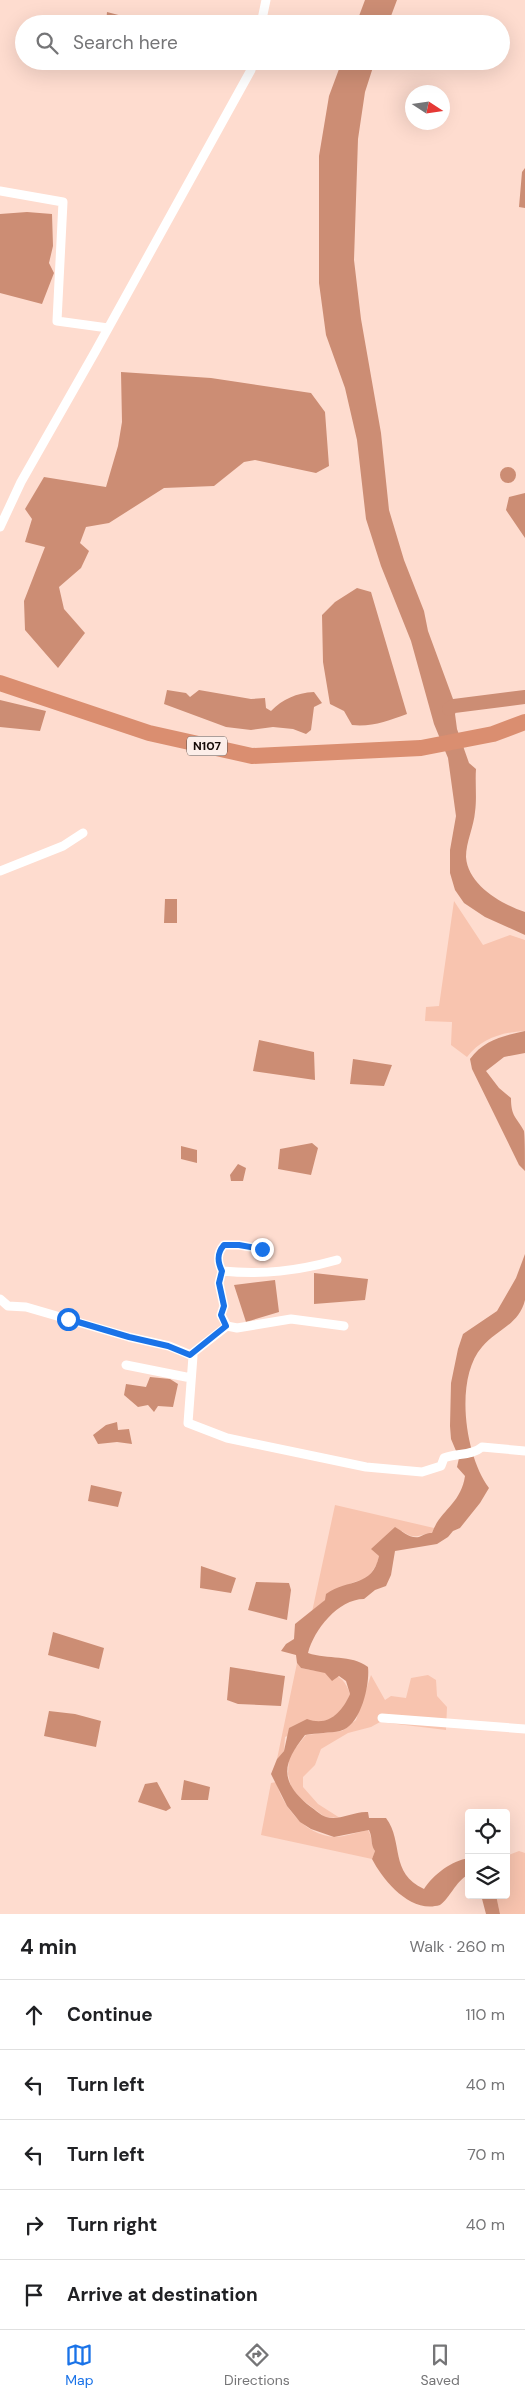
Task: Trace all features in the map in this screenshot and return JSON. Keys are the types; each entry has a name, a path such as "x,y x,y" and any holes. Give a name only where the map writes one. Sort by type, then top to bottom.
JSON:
{"highway":[{"name":"N107","path":"0,683 149,733 252,756 421,748 494,734 525,722"}],"street":[{"path":"263,15 266,0"},
{"path":"0,527 21,482 251,70"},
{"path":"0,191 63,202 57,321 108,328"},
{"path":"0,871 63,846 83,833"},
{"path":"226,1326 221,1315 224,1306 219,1283 222,1271 218,1263 219,1251 224,1245 239,1245 262,1249"},
{"path":"222,1271 265,1273 312,1267 337,1260"},
{"path":"0,1299 8,1306 26,1307 129,1337 168,1346 193,1356 188,1423 227,1438 366,1467 422,1472 441,1466 444,1458 454,1454 476,1452 482,1447 525,1451"},
{"path":"190,1355 226,1326 237,1328 291,1319 344,1326"},
{"path":"126,1366 192,1378"},
{"path":"382,1718 525,1729"}],"shaded area":[{"path":"365,0 397,0 391,15 359,15"},
{"path":"107,12 118,15 107,15"},
{"path":"339,70 372,70 365,92 358,139 354,260 361,319 381,433 389,510 404,560 424,611 428,631 453,699 457,729 469,763 476,769 475,812 466,851 468,867 479,885 487,892 506,904 525,912 525,935 485,917 464,903 455,890 450,873 450,850 456,816 448,758 434,724 411,641 381,566 366,519 357,440 345,388 326,335 319,283 319,156 329,96"},
{"path":"525,168 525,208 519,207 522,172"},
{"path":"27,212 52,214 53,246 49,263 54,273 42,304 0,293 0,214"},
{"path":"121,372 211,378 311,393 325,412 329,466 316,473 255,460 244,462 214,486 164,488 109,523 86,527 80,543 89,551 81,568 59,587 64,609 85,633 58,668 25,630 24,601 45,547 25,542 32,519 25,509 44,477 106,487 118,446 122,422"},
{"path":"508,467 516,475 508,483 500,475"},
{"path":"525,493 525,538 506,510 509,497"},
{"path":"357,588 371,592 407,714 387,721 366,725 352,725 344,711 330,704 323,662 322,615 335,602"},
{"path":"167,690 186,693 190,697 199,690 251,699 265,698 266,708 271,711 290,697 307,693 314,692 322,703 314,707 311,730 306,734 293,729 273,727 251,730 226,727 164,704"},
{"path":"0,700 46,711 40,731 0,727"},
{"path":"165,899 177,899 177,923 164,923"},
{"path":"454,901 483,945 510,935 525,940 525,1031 500,1035 485,1041 467,1057 451,1045 452,1022 425,1021 426,1007 439,1006"},
{"path":"525,1031 525,1053 504,1057 486,1071 499,1088 511,1098 513,1113 524,1131 525,1171 519,1165 472,1069 470,1059 481,1047 488,1043"},
{"path":"259,1040 314,1052 315,1080 253,1071"},
{"path":"353,1059 392,1065 384,1086 350,1084"},
{"path":"312,1143 318,1148 311,1175 278,1169 280,1149"},
{"path":"181,1146 197,1150 197,1163 181,1159"},
{"path":"238,1164 246,1168 243,1181 231,1181 230,1175"},
{"path":"525,1254 525,1300 522,1308 518,1316 482,1347 473,1361 468,1378 466,1418 469,1438 474,1457 489,1488 480,1503 460,1528 453,1531 448,1537 437,1544 395,1551 391,1575 386,1586 375,1590 364,1599 354,1600 345,1604 328,1617 311,1644 308,1653 354,1660 368,1667 366,1693 359,1713 347,1728 340,1731 305,1735 292,1754 287,1770 288,1778 298,1795 307,1804 326,1817 337,1818 368,1812 369,1818 386,1818 395,1837 401,1866 413,1882 424,1889 443,1869 465,1859 465,1877 440,1905 418,1905 408,1900 390,1885 377,1867 372,1859 375,1851 369,1830 334,1837 311,1829 300,1822 287,1806 271,1774 277,1759 284,1751 289,1728 307,1719 322,1721 334,1716 343,1707 350,1694 346,1681 339,1676 332,1681 325,1673 301,1668 297,1663 296,1655 281,1651 286,1644 294,1639 295,1624 325,1600 326,1594 365,1578 371,1573 376,1566 379,1556 371,1549 395,1527 412,1537 432,1533 440,1518 455,1500 463,1486 465,1476 457,1467 459,1458 451,1439 450,1426 451,1383 458,1349 463,1334 497,1311 516,1278"},
{"path":"314,1273 368,1279 365,1300 314,1304"},
{"path":"275,1280 279,1312 246,1322 234,1285"},
{"path":"150,1377 170,1379 178,1384 173,1407 158,1406 154,1412 148,1405 138,1407 124,1395 126,1384 146,1387"},
{"path":"117,1422 118,1430 129,1429 132,1444 117,1442 98,1444 93,1435 106,1425"},
{"path":"91,1485 122,1492 118,1507 88,1501"},
{"path":"335,1505 434,1528 432,1533 417,1536 411,1536 402,1531 379,1556 377,1564 367,1579 359,1580 344,1587 330,1596 312,1612"},
{"path":"201,1566 236,1578 231,1593 200,1588"},
{"path":"256,1582 289,1583 291,1590 287,1620 248,1610"},
{"path":"53,1632 104,1648 99,1669 48,1655"},
{"path":"297,1663 301,1668 337,1676 347,1686 350,1694 343,1709 332,1718 285,1737 284,1751 277,1759"},
{"path":"230,1667 285,1676 281,1706 238,1704 227,1700"},
{"path":"371,1675 385,1700 391,1696 406,1698 411,1678 428,1675 436,1680 437,1696 447,1707 446,1730 380,1722 371,1727 348,1733 321,1749 315,1765 303,1777 303,1787 318,1804 340,1818 325,1817 301,1799 291,1787 288,1774 289,1756 306,1735 342,1731 356,1720"},
{"path":"49,1711 75,1714 101,1721 96,1747 44,1736"},
{"path":"184,1780 210,1787 208,1800 181,1800"},
{"path":"157,1782 171,1808 166,1811 138,1802 145,1784"},
{"path":"276,1782 290,1810 314,1831 334,1837 368,1830 375,1851 372,1859 261,1835 271,1783"},
{"path":"519,1851 525,1853 525,1914 500,1914 497,1899 510,1899 510,1854"},
{"path":"482,1899 497,1899 500,1914 486,1914"}],"waterway":[{"path":"449,709 454,706 525,697"}],"route":[{"path":"68,1319 168,1346 190,1355 226,1326 221,1315 224,1306 219,1283 222,1271 218,1263 219,1251 224,1245 239,1245 262,1249"}]}
